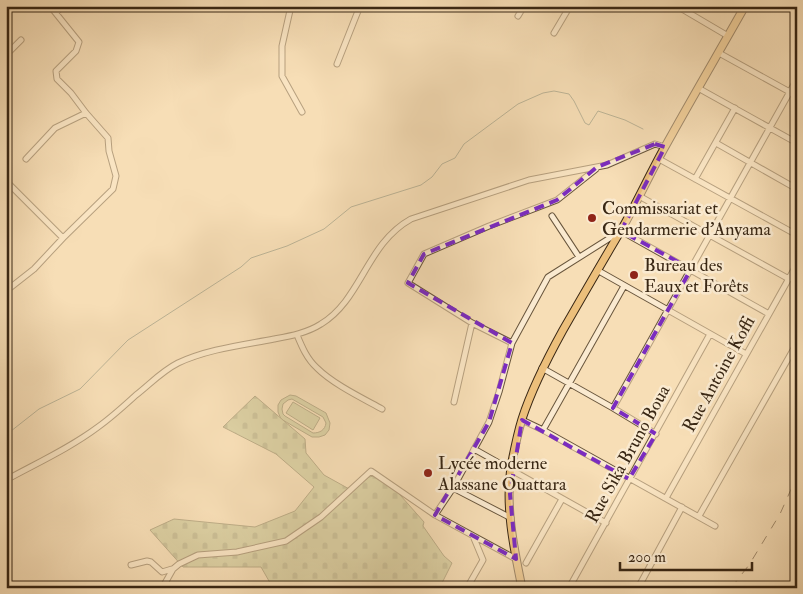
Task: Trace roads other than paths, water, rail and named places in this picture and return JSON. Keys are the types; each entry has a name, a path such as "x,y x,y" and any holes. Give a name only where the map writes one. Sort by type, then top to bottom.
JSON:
{"main road":[{"path":"522,588 516,559 510,494 511,470 522,420 542,368 621,231 665,147 744,9"}],"street":[{"path":"6,291 34,269 114,189 116,176 109,151 108,138 57,79 56,71 76,51 79,42 50,6"},
{"path":"56,13 62,6"},
{"path":"290,6 282,46 282,76 302,112"},
{"path":"337,64 360,6"},
{"path":"518,16 524,6"},
{"path":"554,33 570,6"},
{"path":"677,6 728,36"},
{"path":"733,6 744,9"},
{"path":"6,55 21,40"},
{"path":"719,53 797,96"},
{"path":"614,408 797,79"},
{"path":"698,88 797,143"},
{"path":"695,179 736,108"},
{"path":"26,159 55,128 86,113"},
{"path":"6,480 82,439 100,426 155,378 188,358 223,349 297,335 320,325 331,317 351,293 380,247 396,229 411,219 529,180 607,165 654,144 665,147"},
{"path":"716,144 797,189"},
{"path":"659,159 797,235"},
{"path":"512,343 472,322 408,283 424,254 557,200 597,167"},
{"path":"6,181 64,238"},
{"path":"639,196 789,279"},
{"path":"552,216 579,256"},
{"path":"435,514 453,488 489,422 512,343 548,277 579,256 621,231 769,314"},
{"name":"Rue Antoine Koffi","path":"666,498 797,264"},
{"path":"597,270 746,354"},
{"path":"543,430 624,286"},
{"path":"454,402 472,322"},
{"name":"Rue Sika Bruno Boua","path":"569,588 710,334"},
{"path":"297,335 302,348 317,368 350,391 382,409"},
{"path":"699,516 797,343"},
{"path":"542,368 656,434"},
{"path":"522,420 715,526"},
{"path":"474,449 606,523"},
{"path":"160,588 164,585 173,569 198,555 237,552 286,541 321,517 370,471 435,514 516,559"},
{"path":"453,488 511,518"},
{"path":"526,562 562,499"},
{"path":"638,588 682,507"},
{"path":"466,588 482,560 473,535"},
{"path":"131,565 147,561 151,562 162,572 173,569"}],"waterway":[{"path":"6,435 39,409 80,389 128,340 241,267 251,258 287,246 324,229 351,207 421,185 432,177 442,164 455,158 464,144 518,104 543,93 554,91 569,94 585,123 589,125 598,111 625,120 643,129"}],"railway":[{"path":"731,588 749,565 780,514 797,476"}],"place":[{"name":"Commissariat et Gendarmerie d'Anyama","path":"592,218"},
{"name":"Bureau des Eaux et Forêts","path":"634,275"},
{"name":"Lycée moderne Alassane Ouattara","path":"428,473"}]}
